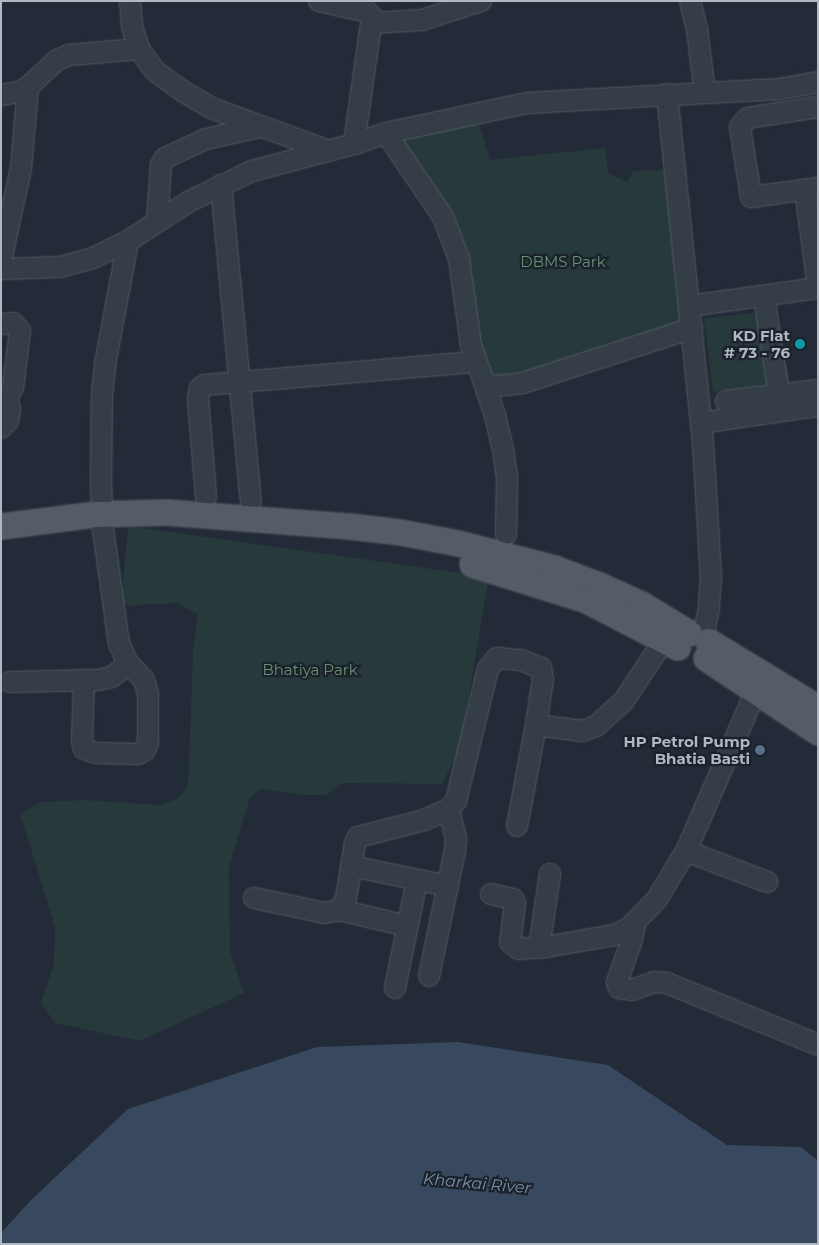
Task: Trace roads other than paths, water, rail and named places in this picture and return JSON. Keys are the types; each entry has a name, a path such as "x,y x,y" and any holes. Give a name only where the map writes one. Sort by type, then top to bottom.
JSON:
{"main road":[{"path":"1,526 103,522 125,527 326,537 434,554 499,570 584,599 691,643 818,708"},
{"path":"1,542 103,522"},
{"path":"691,643 756,691 818,732"}],"street":[{"path":"130,1 132,26 140,49 155,71 184,92 214,109 329,151"},
{"path":"318,1 368,12 372,17 378,11"},
{"path":"378,11 422,20 481,1"},
{"path":"690,1 697,28 706,92"},
{"path":"354,144 378,11"},
{"path":"1,95 19,92 28,87 57,60 70,56 140,49"},
{"path":"1,269 60,267 93,258 128,241 188,202 252,171 354,144 386,133 527,103 779,89 818,82"},
{"path":"1,261 19,176 28,87"},
{"path":"536,725 583,731 596,726 691,643 709,608 711,576 701,422 667,94"},
{"path":"689,306 818,287 811,189 751,197 740,128 748,118 818,106"},
{"path":"156,222 161,165 165,158 206,139 260,127"},
{"path":"386,133 443,217 459,259 475,362 495,416 503,449 507,478 506,534"},
{"path":"221,185 238,382 251,501"},
{"path":"84,680 82,741 84,749 96,753 142,752 145,750 148,742 148,694 144,680 128,663 119,644 103,522 102,423 106,359 128,241"},
{"path":"764,296 778,395"},
{"path":"1,324 13,323 20,331 13,388 3,398 9,404 10,415 1,428"},
{"path":"484,383 496,386 523,383 692,328"},
{"path":"206,496 198,393 200,388 205,385 475,362"},
{"path":"726,401 818,390"},
{"path":"701,422 818,406"},
{"path":"339,910 346,898 355,843 358,837 430,818 449,809 456,801 488,669 497,658 521,660 541,668 544,679 516,826"},
{"path":"10,682 84,680 112,677 128,663"},
{"path":"491,894 513,899 515,903 510,942 519,949 539,948 615,935 635,924 657,899 686,851 756,691"},
{"path":"429,976 456,838 449,809"},
{"path":"686,851 767,882"},
{"path":"351,866 448,886"},
{"path":"539,948 550,874"},
{"path":"395,988 417,880"},
{"path":"254,898 324,913 339,910 408,926"},
{"path":"635,924 632,940 617,982 619,988 632,990 654,982 667,983 818,1045"}],"water":[{"name":"Kharkai River","path":"458,1042 608,1065 727,1145 801,1147 818,1161 818,1244 1,1244 1,1233 32,1199 128,1109 317,1047"}],"place":[{"name":"KD Flat # 73 - 76","path":"800,344"},
{"name":"HP Petrol Pump Bhatia Basti","path":"760,750"}],"park label":[{"name":"DBMS Park","path":"563,262"},
{"name":"Bhatiya Park","path":"310,670"}]}
